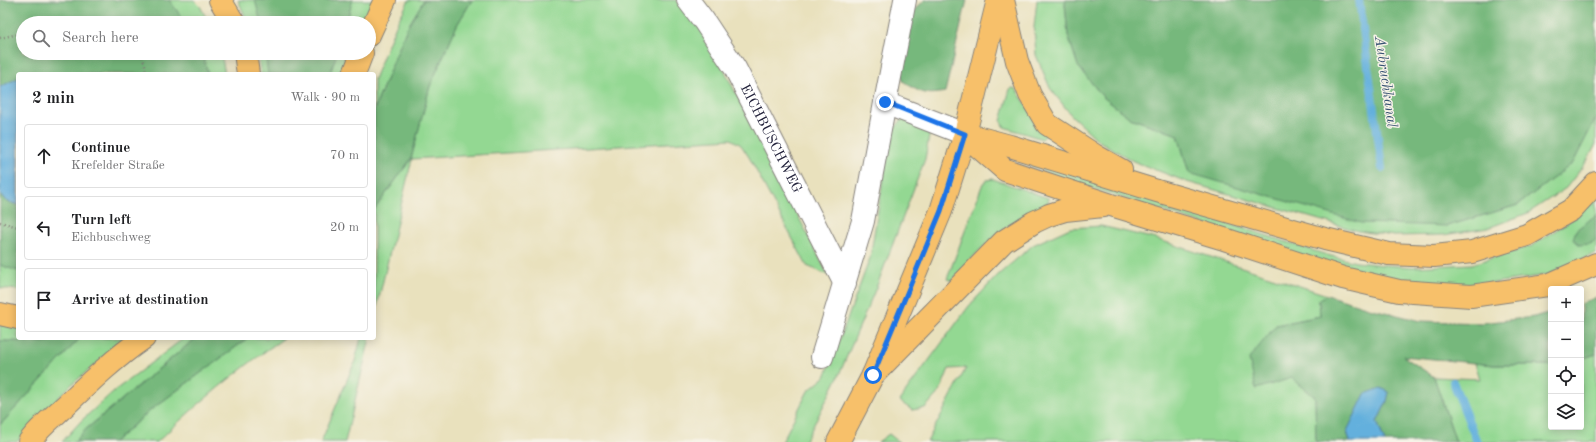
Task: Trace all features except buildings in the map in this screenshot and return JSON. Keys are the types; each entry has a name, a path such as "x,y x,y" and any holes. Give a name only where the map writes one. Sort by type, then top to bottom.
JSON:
{"main road":[{"path":"220,0 230,16"},
{"path":"376,20 385,0"},
{"path":"838,442 873,375 941,211 965,134 998,0"},
{"path":"1003,0 1017,60 1030,95 1047,124 1096,156 1157,191"},
{"path":"245,60 248,72"},
{"path":"355,72 359,60"},
{"path":"965,134 1325,239 1389,254 1434,256 1472,252 1527,235 1571,210 1596,183"},
{"path":"965,134 1006,170 1112,205 1224,238 1343,278 1399,291 1471,296 1548,285 1596,264"},
{"path":"873,375 999,246 1014,234 1034,222 1065,210 1089,206 1112,205"},
{"path":"0,314 16,318"},
{"path":"28,442 35,433 79,393 128,349 141,340"}],"lane":[{"name":"EICHBUSCHWEG","path":"688,0 735,68 845,284"},
{"path":"822,357 864,221 905,0"},
{"path":"885,102 965,134"}],"path":[{"path":"0,38 16,35"},
{"path":"143,60 146,72"},
{"path":"0,222 16,226"}],"green space":[{"path":"0,0 169,0 181,16 16,16 16,60 204,60 207,72 16,72 16,79 0,87"},
{"path":"169,0 194,0 200,6 205,16 181,16"},
{"path":"238,0 373,0 366,16 245,16"},
{"path":"255,0 353,0 348,16 259,16"},
{"path":"409,0 424,0 407,28 376,105 376,74 396,25"},
{"path":"424,0 472,0 457,25 430,86 411,159 376,207 376,105 407,28"},
{"path":"472,0 676,0 703,32 720,62 828,275 807,266 749,157 741,145 731,139 412,159 376,311 376,207 411,159 430,86 457,25"},
{"path":"925,0 967,0 945,92 932,94 918,91 903,81 897,52 913,11"},
{"path":"1037,0 1066,0 1065,4 1068,35 1078,66 1103,97 1130,118 1178,135 1189,173 1447,226 1518,205 1573,163 1596,118 1596,144 1587,161 1566,188 1528,213 1488,228 1443,235 1394,236 1358,231 1187,182 1133,161 1099,141 1071,115 1050,88 1036,55 1034,27"},
{"path":"1066,0 1596,0 1596,118 1573,163 1518,205 1447,226 1361,223 1189,173 1178,135 1130,118 1103,97 1078,66 1068,35 1065,4"},
{"path":"204,60 222,60 225,72 207,72"},
{"path":"258,60 348,60 343,72 261,72"},
{"path":"266,60 335,60 331,72 268,72"},
{"path":"1010,89 1016,89 1046,135 1042,139 1004,127 1002,124 1001,121"},
{"path":"903,118 930,131 925,159 878,283 839,375 805,442 782,442 808,391 825,377 835,352 870,258 891,133"},
{"path":"1018,160 1064,171 1327,255 1356,262 1413,267 1472,264 1532,246 1577,216 1596,196 1596,215 1577,230 1590,244 1596,240 1596,253 1547,275 1472,286 1401,281 1344,269 1057,177"},
{"path":"993,179 1048,198 1048,203 1008,226 984,246 952,281 947,279 983,183 987,180"},
{"path":"0,194 6,201 16,204 16,270 0,265"},
{"path":"1596,215 1596,240 1590,244 1580,245 1573,239 1576,230"},
{"path":"1101,226 1156,239 1327,295 1319,300 1320,316 1276,325 1292,378 1315,397 1316,442 927,442 966,368 949,369 940,391 925,408 912,410 899,401 969,306 998,275 1033,245 1070,228"},
{"path":"0,265 16,270 16,290 0,288"},
{"path":"1327,295 1369,308 1421,321 1482,323 1534,317 1548,313 1548,365 1494,365 1403,356 1434,377 1456,442 1385,442 1377,422 1387,401 1347,431 1350,442 1316,442 1315,397 1292,378 1256,389 1249,359 1276,325 1320,316 1319,300"},
{"path":"1596,297 1596,354 1584,358 1584,322 1584,303"},
{"path":"0,324 16,328 16,340 54,340 44,342 0,341"},
{"path":"54,340 78,340 0,425 0,341 44,342"},
{"path":"78,340 125,340 71,385 17,442 0,442 0,425"},
{"path":"181,340 194,340 85,430 75,442 62,442 81,421 114,391"},
{"path":"194,340 245,340 152,409 114,442 75,442 85,430"},
{"path":"245,340 281,340 219,387 157,442 114,442 152,409"},
{"path":"360,340 370,340 345,442 321,442 355,361"},
{"path":"1596,354 1596,442 1456,442 1434,377 1480,379 1475,363 1494,365 1548,365 1548,430 1584,430 1584,358"},
{"path":"889,434 899,442 878,442"}],"water":[{"path":"16,79 16,204 6,201 0,194 0,87"},
{"path":"1381,388 1389,392 1387,401 1377,422 1385,442 1350,442 1347,431 1365,394"}],"waterway":[{"name":"Aubruchkanal","path":"1359,0 1382,168"},
{"name":"Aubruchkanal","path":"1453,382 1477,442"}],"route":[{"path":"873,375 941,211 965,134 885,102"}]}
